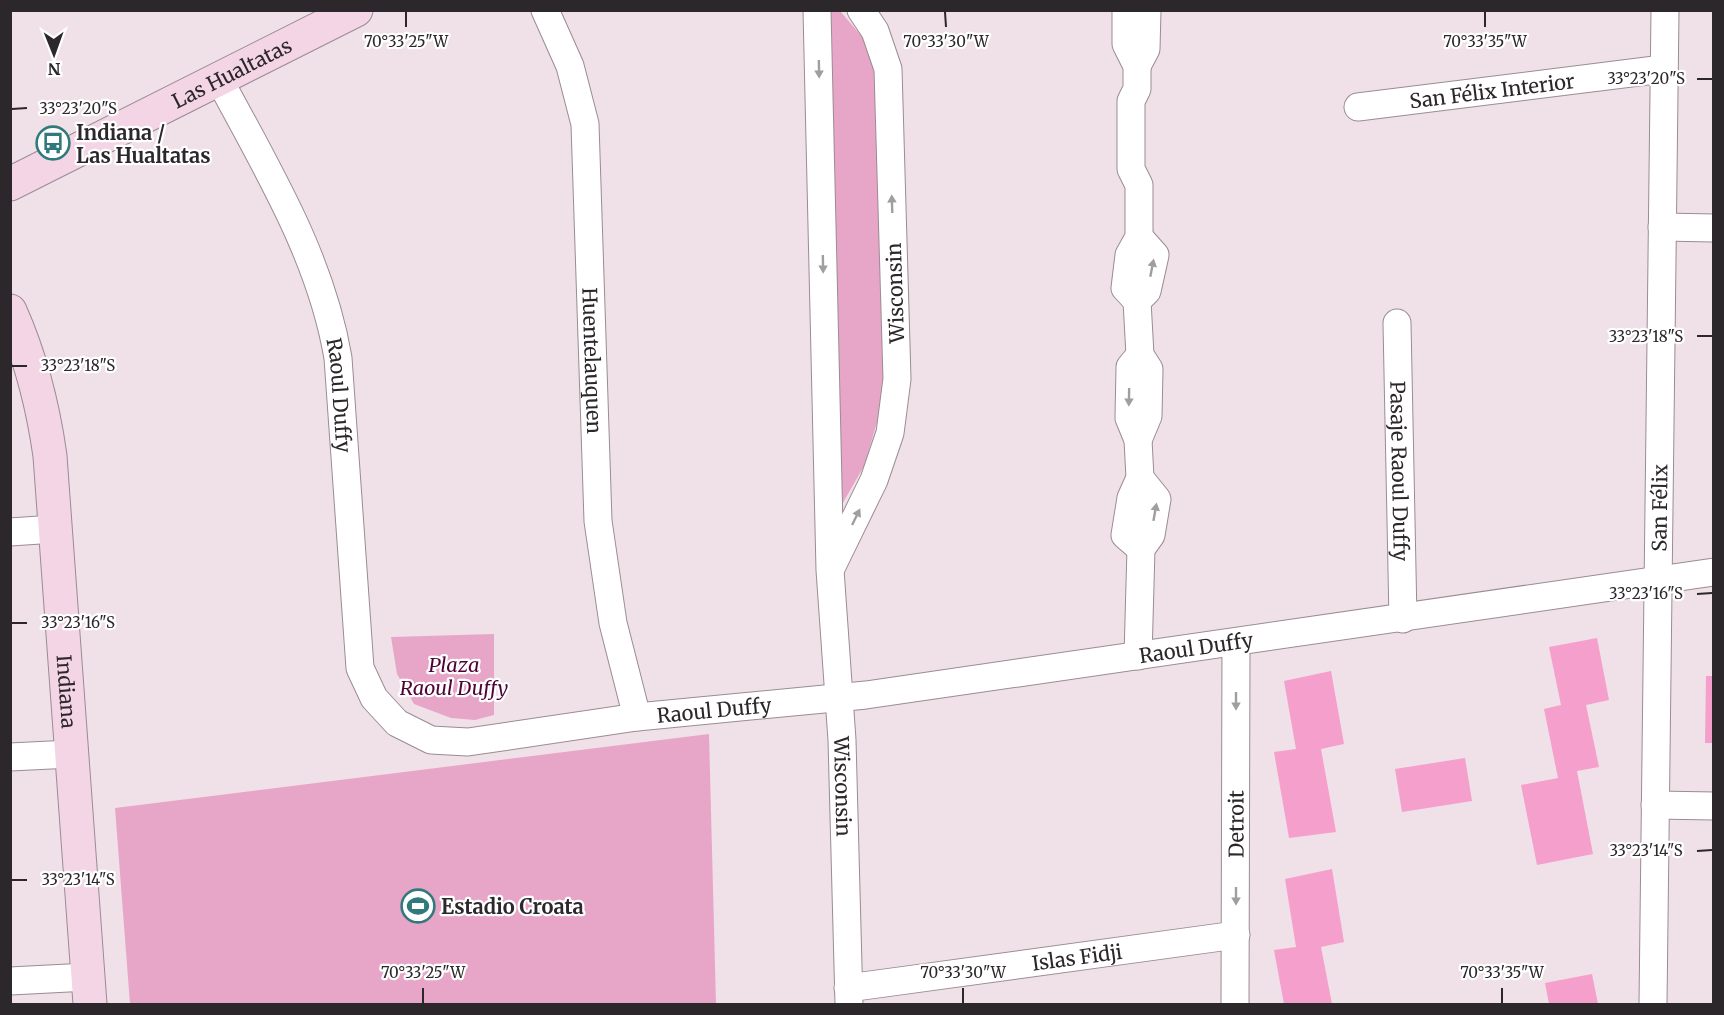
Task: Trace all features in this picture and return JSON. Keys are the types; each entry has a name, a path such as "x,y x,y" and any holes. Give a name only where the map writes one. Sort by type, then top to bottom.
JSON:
{"street":[{"name":"Las Hualtatas","path":"10,184 356,10"},
{"name":"Huentelauquen","path":"545,10 570,66 585,124 598,521 613,623 637,717"},
{"name":"Wisconsin","path":"817,10 830,570 840,698 848,996"},
{"name":"Wisconsin","path":"830,570 874,480 890,433 897,379 888,69 875,31 861,10"},
{"path":"1126,10 1126,44 1137,78"},
{"path":"1138,656 1141,549 1125,535 1131,498 1140,478 1138,440 1129,418 1129,408 1130,367 1140,355 1137,301 1125,288 1129,255 1139,237 1139,185 1131,169 1131,101 1146,49 1147,10"},
{"name":"San Félix","path":"1653,1005 1665,10"},
{"name":"San Félix Interior","path":"1358,107 1663,69"},
{"name":"Raoul Duffy","path":"219,79 314,266 332,321 338,358 360,668 374,698 397,723 413,733 449,742 468,742 637,717 840,698 1403,619 1713,572"},
{"path":"1662,227 1713,228"},
{"name":"Indiana","path":"10,311 33,369 42,404 50,456 89,991"},
{"name":"Pasaje Raoul Duffy","path":"1397,323 1403,619"},
{"path":"10,532 55,529"},
{"name":"Detroit","path":"1235,1005 1236,643"},
{"path":"10,757 71,754"},
{"path":"1655,805 1713,806"},
{"name":"Islas Fidji","path":"848,996 1236,935"},
{"path":"10,981 89,991"}],"green space":[{"path":"831,11 840,11 864,39 875,69 886,373 881,409 864,466 840,508"},
{"name":"Plaza Raoul Duffy","path":"494,634 494,715 475,720 451,718 414,704 397,674 391,637"},
{"name":"Estadio Croata","path":"709,734 716,1004 130,1004 115,808"}],"building":[{"path":"1597,638 1609,700 1586,705 1599,767 1577,771 1593,854 1537,865 1521,785 1558,778 1544,709 1561,705 1549,647"},
{"path":"1331,671 1344,744 1321,749 1336,832 1289,838 1274,752 1296,749 1284,681"},
{"path":"1706,676 1714,676 1714,743 1705,743"},
{"path":"1465,758 1472,801 1402,812 1395,769"},
{"path":"1332,869 1344,942 1321,947 1332,1004 1284,1004 1274,950 1296,947 1285,879"},
{"path":"1592,974 1598,1004 1549,1004 1545,983"}],"place":[{"name":"Indiana / Las Hualtatas","path":"53,143"},
{"name":"Estadio Croata","path":"418,906"}]}
